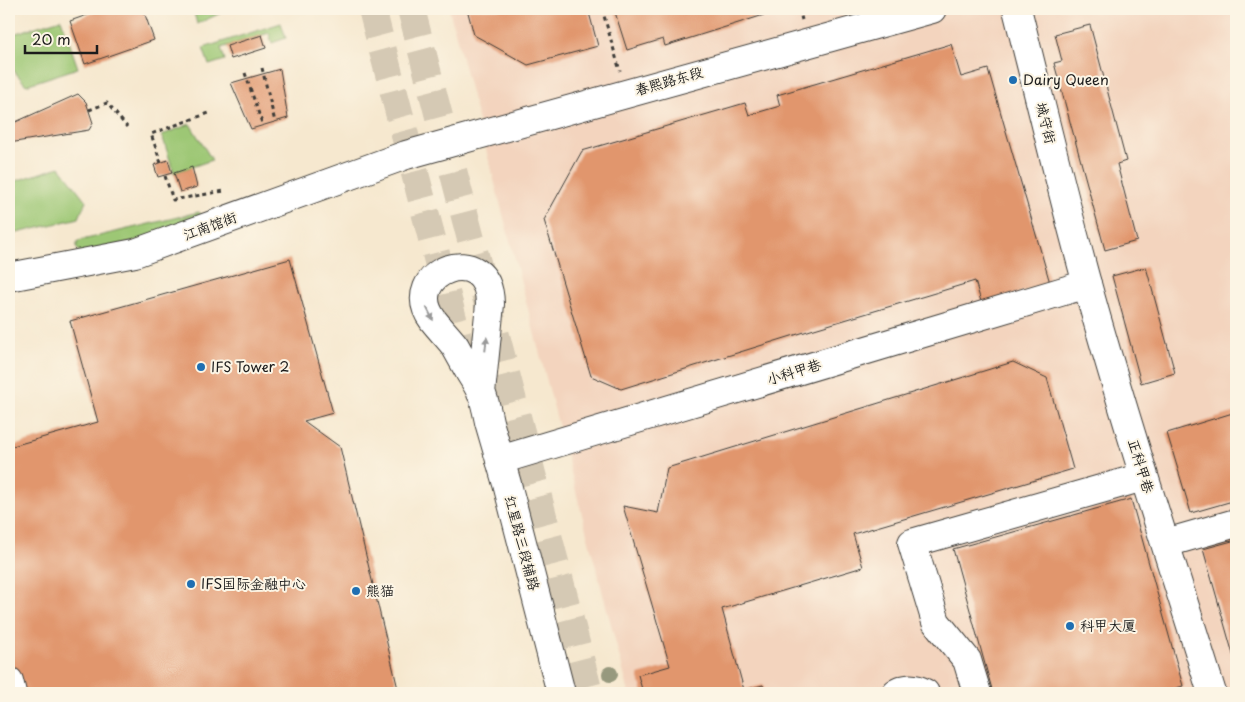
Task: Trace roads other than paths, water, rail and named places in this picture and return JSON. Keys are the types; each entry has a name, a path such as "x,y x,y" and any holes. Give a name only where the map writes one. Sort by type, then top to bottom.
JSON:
{"street":[{"name":"春熙路东段","path":"406,155 932,9"},
{"name":"城守街","path":"1017,9 1075,238"},
{"name":"江南馆街","path":"9,277 135,253 406,155"},
{"name":"正科甲巷","path":"1075,238 1143,477 1166,543 1204,691"},
{"name":"小科甲巷","path":"500,460 1088,284"},
{"name":"红星路三段辅路","path":"482,393 561,693"},
{"path":"977,693 967,660 936,622 912,543 1143,477"},
{"path":"1166,543 1236,522"},
{"path":"9,681 12,693"},
{"path":"896,693 905,688 918,689 925,693"}],"tunnel":[{"path":"372,9 464,361"},
{"path":"411,9 589,693"}],"place":[{"name":"Dairy Queen","path":"1013,80"},
{"name":"IFS Tower 2","path":"201,367"},
{"name":"IFS国际金融中心","path":"191,584"},
{"name":"熊猫","path":"356,591"},
{"name":"科甲大厦","path":"1070,626"}]}
